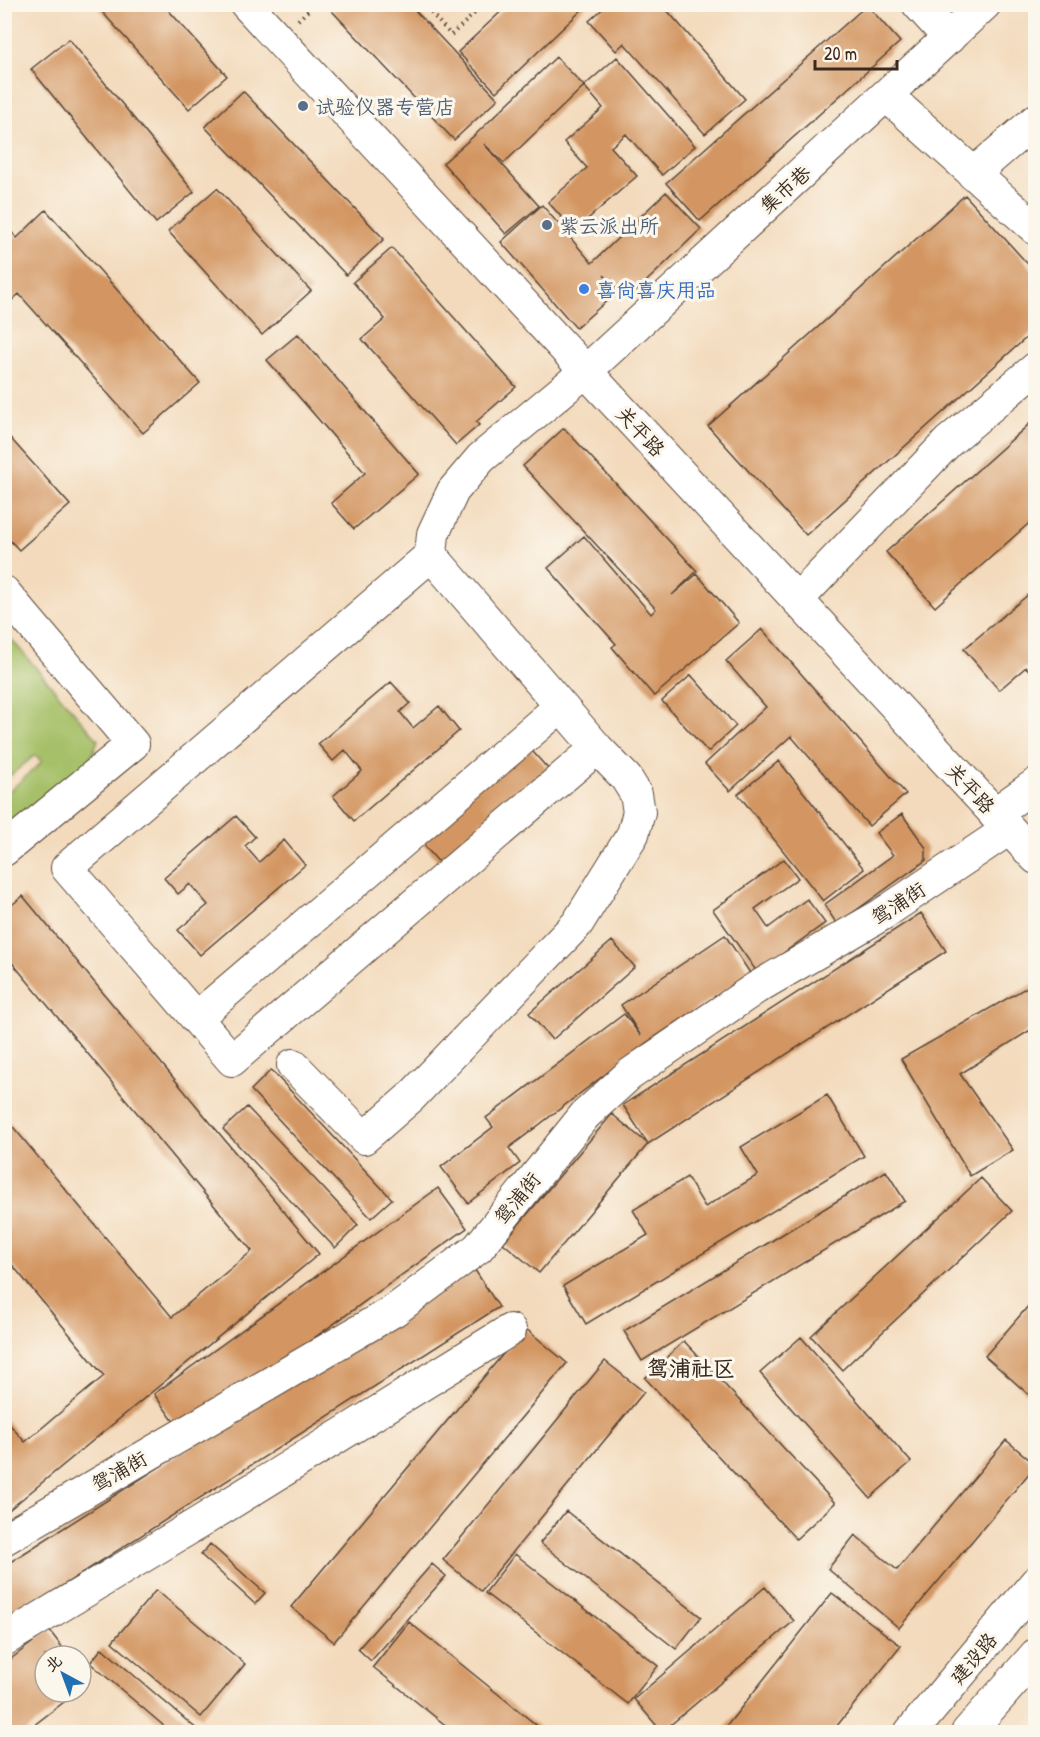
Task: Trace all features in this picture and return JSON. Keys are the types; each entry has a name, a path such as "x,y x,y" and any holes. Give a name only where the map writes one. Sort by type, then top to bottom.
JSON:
{"main road":[{"name":"建设路","path":"911,1732 1035,1583"},
{"path":"968,1732 1035,1655"}],"street":[{"name":"关平路","path":"246,4 1035,858"},
{"path":"918,4 949,38"},
{"name":"集市巷","path":"431,555 433,534 453,491 481,458 585,372 985,4"},
{"path":"887,96 1035,229"},
{"path":"973,174 1035,120"},
{"path":"797,600 948,442 1035,368"},
{"path":"293,1065 364,1138 411,1097 578,924 633,834 639,812 636,794 626,778 597,748 431,555 67,868 232,1060 597,748"},
{"path":"4,592 133,744 4,850"},
{"path":"196,1018 561,706"},
{"name":"鸳浦街","path":"4,1539 394,1310 478,1248 585,1115 629,1075 756,988 881,915 1002,822 1035,784"},
{"path":"4,1640 510,1330"}],"path":[{"path":"423,4 451,35 485,4"}],"green space":[{"path":"5,632 98,740 88,766 5,837 5,795 42,762 35,755 5,780"}],"building":[{"path":"95,4 163,4 227,76 189,109"},
{"path":"339,4 409,4 498,99 454,140 332,11"},
{"path":"509,4 588,4 496,92 458,52"},
{"path":"608,4 669,4 665,8 745,99 705,134 624,43 616,51 589,21"},
{"path":"867,5 900,42 700,221 666,183"},
{"path":"69,39 194,192 156,223 31,69"},
{"path":"556,57 584,86 504,163 484,144 539,206 506,234 443,163"},
{"path":"617,57 695,146 662,175 626,134 611,147 637,176 574,231 548,202 587,168 564,142 603,108 584,86"},
{"path":"243,91 384,239 346,275 205,127"},
{"path":"217,188 311,291 262,335 168,231"},
{"path":"666,192 701,229 628,299 604,275 618,291 576,328 501,242 542,205 592,263"},
{"path":"965,195 1036,273 1036,329 806,535 708,426"},
{"path":"46,210 200,383 143,433 19,294 4,307 4,224 17,238"},
{"path":"392,248 516,387 476,422 479,425 456,445 362,339 385,319 353,282"},
{"path":"298,334 419,474 354,529 331,503 365,473 267,360"},
{"path":"1036,418 1036,517 935,607 886,552"},
{"path":"564,428 697,571 672,595 697,574 739,623 654,696 612,647 616,644 548,568 584,536 651,614 656,609 523,466"},
{"path":"4,431 70,505 19,550 4,534"},
{"path":"1036,588 1036,678 1026,667 999,690 964,649"},
{"path":"762,629 906,794 869,826 791,736 730,791 705,764 766,707 726,661"},
{"path":"691,675 736,726 708,752 662,701"},
{"path":"391,682 410,703 400,712 413,728 439,706 459,731 354,821 333,796 362,771 345,750 333,761 318,744"},
{"path":"525,743 550,771 441,865 417,837"},
{"path":"779,761 864,869 823,901 738,794"},
{"path":"902,814 926,848 926,860 837,924 824,905 893,855 876,833"},
{"path":"236,816 255,837 245,846 259,862 284,840 305,865 200,955 178,930 208,905 190,884 178,894 164,878"},
{"path":"784,859 798,878 755,909 768,928 807,899 825,923 757,972 713,910"},
{"path":"23,896 319,1254 4,1514 4,1418 25,1442 104,1376 4,1255 4,1116 172,1317 252,1251 4,953 4,911"},
{"path":"921,913 946,951 648,1144 623,1105"},
{"path":"725,935 750,973 646,1043 509,1148 520,1163 468,1203 441,1167 493,1127 486,1118 624,1014 641,1036 621,1005"},
{"path":"612,941 635,967 552,1040 529,1013"},
{"path":"1036,982 1036,1033 1032,1029 960,1074 1013,1150 970,1176 901,1059"},
{"path":"271,1070 392,1199 371,1218 251,1090"},
{"path":"827,1095 864,1156 586,1324 563,1286 648,1235 633,1210 687,1177 705,1207 758,1175 741,1147"},
{"path":"247,1107 358,1225 335,1248 223,1129"},
{"path":"612,1114 648,1144 539,1273 503,1243"},
{"path":"886,1171 905,1201 642,1361 624,1331"},
{"path":"981,1178 1012,1211 842,1370 811,1336"},
{"path":"438,1188 467,1228 182,1433 154,1394"},
{"path":"473,1267 499,1307 4,1623 4,1566"},
{"path":"1036,1297 1036,1401 985,1356"},
{"path":"525,1328 567,1363 334,1642 291,1607"},
{"path":"801,1337 911,1462 870,1498 760,1373"},
{"path":"684,1341 835,1503 796,1539 645,1378"},
{"path":"605,1361 644,1392 481,1591 443,1560"},
{"path":"1006,1440 1036,1465 899,1628 828,1569 855,1535 897,1570"},
{"path":"566,1511 701,1617 676,1649 540,1543"},
{"path":"210,1544 265,1593 255,1604 201,1555"},
{"path":"515,1554 658,1666 628,1704 485,1593"},
{"path":"432,1564 446,1576 371,1661 358,1649"},
{"path":"765,1587 794,1621 662,1732 634,1699"},
{"path":"156,1590 245,1664 201,1717 112,1642"},
{"path":"832,1593 901,1646 832,1732 722,1732"},
{"path":"409,1622 545,1732 454,1732 373,1667"},
{"path":"49,1630 60,1644 33,1644 33,1704 61,1704 25,1732 4,1732 4,1664"},
{"path":"102,1648 200,1732 171,1732 93,1666 93,1659"}],"place":[{"name":"试验仪器专营店","path":"303,106"},
{"name":"紫云派出所","path":"547,225"},
{"name":"喜尚喜庆用品","path":"584,289"}],"district":[{"name":"鸳浦社区","path":"691,1368"}]}
